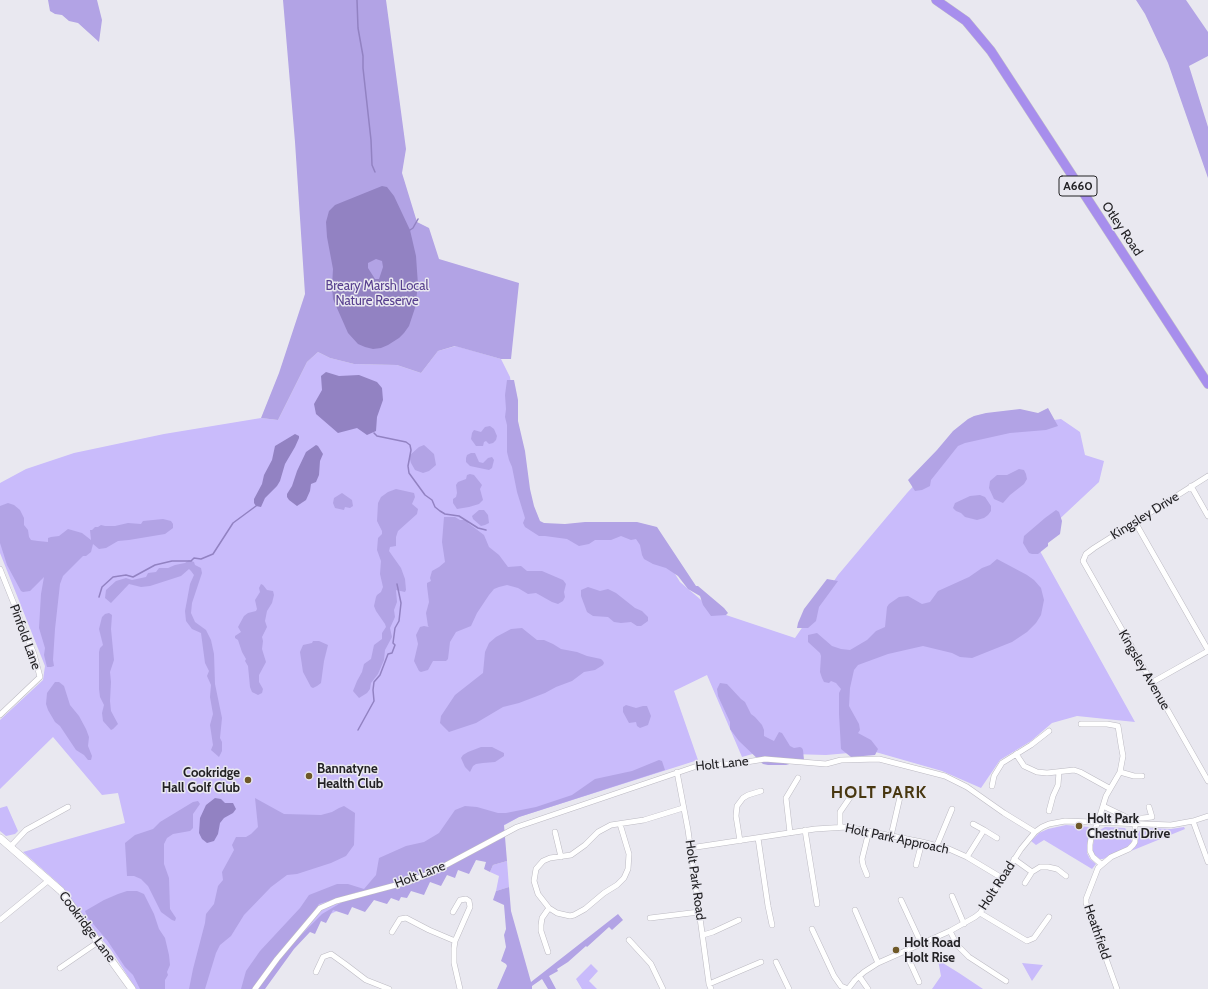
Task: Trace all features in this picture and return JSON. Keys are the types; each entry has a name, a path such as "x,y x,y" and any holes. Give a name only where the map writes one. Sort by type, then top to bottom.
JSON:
{"highway":[{"name":"Otley Road","path":"936,0 966,22 991,51 1208,384"}],"street":[{"name":"Kingsley Drive","path":"1083,558 1094,548 1208,476"},
{"path":"1192,486 1208,516"},
{"path":"1135,522 1208,650 1151,683"},
{"name":"Kingsley Avenue","path":"1083,558 1084,564 1208,781"},
{"name":"Pinfold Lane","path":"0,569 34,654 40,677 0,715"},
{"path":"1081,724 1107,724 1118,726 1123,756 1120,772 1110,788 1091,838 1090,851 1093,857 1101,864 1133,846 1135,842 1135,824"},
{"path":"992,786 994,776 1002,763 1036,742 1049,730"},
{"path":"1016,754 1024,766 1037,772 1047,774 1068,770 1080,772 1110,788"},
{"name":"Holt Lane","path":"255,989 277,959 320,908 336,901 411,880 433,872 516,827 703,764 734,764 765,759 826,764 840,760 879,759 945,776 967,787 1004,813 1035,832"},
{"name":"Holt Park Road","path":"677,772 700,912 710,986"},
{"path":"1050,811 1052,799 1058,784 1059,772"},
{"path":"1120,772 1134,776 1142,776"},
{"path":"790,833 786,798 798,778"},
{"path":"740,841 736,816 737,806 748,795 761,791"},
{"path":"840,827 840,812 851,796"},
{"path":"891,836 900,797"},
{"path":"1103,806 1128,818 1143,818 1152,816 1149,807"},
{"path":"10,847 26,830 68,807"},
{"path":"620,824 629,854 627,871 620,882 574,915 565,915 549,908 538,894 534,881 534,874 538,865 542,861 578,851 605,828 620,824 644,820 683,808"},
{"path":"937,845 952,809"},
{"path":"1035,832 1049,824 1065,821 1171,825 1193,821 1208,816"},
{"path":"1193,821 1208,862"},
{"path":"973,824 997,838"},
{"name":"Holt Park Approach","path":"690,848 805,830 847,827 937,845 967,857 1002,878"},
{"path":"805,830 817,904"},
{"path":"967,857 984,830"},
{"path":"867,875 862,865 862,859 869,831"},
{"path":"555,832 560,856"},
{"name":"Holt Road","path":"848,989 859,976 878,963 950,931 964,924 980,913 1021,848 1035,832"},
{"name":"Cookridge Lane","path":"0,838 61,891 132,989"},
{"path":"758,838 772,926"},
{"path":"916,865 922,842"},
{"path":"1014,859 1032,872"},
{"name":"Heathfield","path":"1101,864 1087,895 1086,903 1116,989"},
{"path":"1025,883 1032,872 1040,867 1048,867 1057,870 1066,876"},
{"path":"0,920 49,880"},
{"path":"952,896 964,924"},
{"path":"453,912 460,900 466,899 468,901 470,907 455,941 454,962 460,989"},
{"path":"901,900 921,943"},
{"path":"548,952 541,931 541,925 542,918 549,908"},
{"path":"855,910 878,963"},
{"path":"650,918 700,912"},
{"path":"980,913 1028,941 1034,938 1049,917"},
{"path":"392,932 400,919 406,918 455,941"},
{"path":"703,935 739,920"},
{"path":"812,929 834,976 841,986 848,989"},
{"path":"950,931 957,945 968,957 1006,981"},
{"path":"629,940 651,964 663,989"},
{"path":"60,968 98,942"},
{"path":"905,951 919,982"},
{"path":"316,972 323,957 330,954 366,980 389,989"},
{"path":"710,986 761,962"},
{"path":"776,962 789,989"},
{"path":"859,976 868,989"}],"shaded area":[{"path":"382,186 387,187 394,196 410,230 416,256 418,285 415,308 409,326 404,333 399,338 381,348 373,349 358,344 348,333 333,299 333,269 327,237 326,222 329,211 335,205","holes":["376,259 382,261 383,267 379,279 375,279 368,268 368,263"]},
{"path":"456,346 501,359 510,377 533,521 539,525 646,527 680,582 714,611 795,638 838,575 907,493 962,433 1061,419 1080,432 1085,455 1104,461 1099,482 1035,542 1135,722 1077,716 1052,723 1031,741 1000,760 981,788 942,771 872,751 826,755 756,753 742,757 707,675 674,691 698,760 519,817 424,870 322,918 277,965 257,989 136,989 111,950 91,927 58,883 23,852 125,823 118,793 102,795 53,737 0,789 0,720 43,680 45,666 0,553 0,483 26,469 74,453 164,434 261,418 278,420 307,362 318,352 330,358 354,364 397,365 421,373 438,351"},
{"path":"326,372 339,376 359,375 377,382 382,388 383,400 377,417 376,431 367,435 357,428 338,433 316,414 314,404 322,390 321,376"},
{"path":"295,434 299,436 299,438 285,464 280,481 265,498 261,507 256,506 254,499 272,460 275,446"},
{"path":"316,445 323,454 320,461 319,475 316,482 311,484 306,500 297,506 289,500 287,494 292,486 306,452"},
{"path":"215,798 221,799 225,803 233,803 236,809 220,823 218,834 214,841 207,843 202,839 199,833 200,818 206,805"},
{"path":"7,806 18,831 15,834 6,836 0,831 0,808"},
{"path":"1066,825 1091,828 1087,844 1087,853 1090,859 1096,864 1092,869 1044,840 1036,845 1031,841 1039,833 1048,829"},
{"path":"1105,827 1125,828 1131,836 1132,842 1125,849 1100,859 1093,854 1092,850 1098,831"},
{"path":"1184,827 1185,829 1131,851 1136,846 1137,835 1141,829 1171,829"},
{"path":"507,861 509,887 496,891 499,876 490,872 493,865"},
{"path":"938,960 983,989 932,989 941,976"},
{"path":"1022,963 1043,965 1032,981"},
{"path":"591,964 598,971 589,981 597,989 582,989 576,979"}],"green space":[{"path":"48,0 97,0 102,20 99,42 78,23 69,21 62,15 55,14 50,11"},
{"name":"Breary Marsh Local Nature Reserve","path":"283,0 386,0 406,149 402,173 417,222 429,228 439,259 519,283 511,359 501,359 455,346 438,351 421,373 397,365 354,364 330,358 318,352 307,362 278,420 261,418 279,373 305,294 295,142"},
{"path":"1136,0 1186,0 1208,32 1208,56 1189,66 1208,127 1208,178 1168,63 1145,14"},
{"path":"507,380 514,380 518,400 518,421 525,451 530,489 534,506 540,521 544,523 565,524 585,522 637,522 657,527 696,586 698,586 724,608 728,613 726,615 711,616 703,605 700,596 688,589 678,576 666,568 653,564 644,559 640,545 636,539 631,540 621,536 611,540 595,540 589,544 579,546 567,539 539,536 525,527 523,523 525,518 507,452 505,395"},
{"path":"1048,408 1058,426 1046,430 1010,433 965,443 958,446 931,480 930,486 922,490 915,491 908,480 953,431 968,419 986,413 1020,409 1038,413"},
{"path":"490,426 494,429 497,436 496,440 489,444 486,441 484,442 483,446 476,446 471,439 474,430 481,432 485,427"},
{"path":"424,445 434,454 436,465 429,471 423,473 415,470 409,456 419,447"},
{"path":"475,453 479,462 483,463 488,458 492,457 494,460 492,468 489,470 470,466 466,462 466,458 467,455"},
{"path":"1019,469 1024,470 1026,474 1027,479 1024,484 1010,495 1003,503 994,499 989,488 990,481 997,475 1007,475"},
{"path":"467,475 474,475 482,485 480,489 483,500 479,504 457,509 453,503 453,499 456,497 457,493 456,485 458,482 466,479"},
{"path":"396,489 414,493 415,497 412,504 418,509 417,514 398,531 396,546 390,547 389,551 401,568 405,579 406,590 405,592 396,590 397,602 394,610 395,617 390,628 392,637 385,650 384,660 378,674 371,683 370,689 359,698 353,691 364,664 371,659 374,645 382,639 382,633 386,627 374,606 376,597 381,592 383,587 380,574 381,561 377,550 378,538 382,534 377,521 378,503 381,497"},
{"path":"342,493 352,500 353,506 350,508 345,507 344,510 335,508 333,503 334,498"},
{"path":"980,495 985,497 991,506 991,511 984,518 977,520 965,517 953,508 955,503 970,496"},
{"path":"8,503 14,505 20,510 24,518 24,525 28,530 29,537 31,540 38,541 48,542 48,538 59,536 68,529 82,533 91,540 90,530 101,525 115,526 128,523 141,524 143,521 163,519 171,521 173,524 173,528 165,534 118,541 106,548 99,549 93,544 91,552 86,556 83,556 63,576 60,584 55,629 54,666 51,667 47,667 44,655 45,648 39,628 41,594 44,577 30,591 21,591 7,565 0,543 0,506"},
{"path":"479,510 484,510 488,515 489,523 481,526 473,519 472,516"},
{"path":"1056,510 1059,512 1062,521 1060,534 1048,543 1048,546 1038,554 1029,553 1023,543 1024,536"},
{"path":"444,517 455,517 460,520 467,520 468,523 484,535 489,547 499,555 508,567 521,566 527,571 542,571 563,580 566,584 564,592 565,597 563,601 558,604 536,593 528,594 518,588 507,585 494,589 477,613 471,626 456,632 450,642 448,659 446,661 433,661 428,670 421,672 414,661 418,644 416,635 420,627 429,627 426,613 429,602 427,583 431,581 430,578 432,571 445,562 442,542"},
{"path":"997,559 1027,575 1041,588 1044,600 1041,615 1036,623 1027,632 1012,642 972,658 960,657 952,653 923,646 888,654 858,665 854,670 850,688 849,706 859,724 860,730 858,733 871,740 878,749 875,755 851,757 841,749 839,693 841,689 836,683 831,681 829,683 824,682 820,672 820,653 808,642 808,635 817,633 832,646 850,650 867,640 876,631 885,627 887,607 899,597 908,596 922,604 930,602 938,591 969,577 982,568 990,565"},
{"path":"189,560 201,568 202,573 192,603 191,613 195,622 206,630 211,640 214,654 215,684 222,718 220,738 222,742 222,751 219,757 211,750 213,745 210,725 213,714 210,697 211,685 207,676 209,671 205,663 201,633 192,629 186,621 185,611 190,584 194,575 189,569 181,576 150,586 141,587 129,584 111,603 105,598 106,590 116,581 126,578 132,580 146,577 148,573 156,572 159,568 168,568 185,563"},
{"path":"827,579 838,581 819,607 816,621 808,628 797,628 804,609"},
{"path":"261,584 267,590 273,591 274,595 272,603 267,611 265,621 267,627 262,637 262,649 266,662 259,675 259,682 263,689 262,693 258,695 252,692 250,687 248,666 245,661 246,659 235,636 241,632 238,627 244,616 248,613 256,611 257,609 255,600 260,592 259,588"},
{"path":"588,587 600,591 608,589 616,593 635,608 642,611 648,617 648,621 641,626 637,626 631,622 614,622 608,617 593,616 587,612 581,596 581,590"},
{"path":"109,613 112,615 111,629 114,660 110,672 110,701 111,711 118,724 111,730 103,721 102,713 104,705 100,697 99,689 99,652 103,645 99,629 102,617"},
{"path":"522,628 537,640 544,640 561,649 601,659 604,663 595,670 584,672 572,681 519,703 503,707 476,723 449,732 440,723 441,716 455,695 483,673 485,652 489,643 496,637 511,629"},
{"path":"313,641 319,641 328,645 321,683 313,688 303,672 300,652 303,645 312,643"},
{"path":"55,682 59,682 64,686 70,705 79,716 86,729 89,737 88,746 92,756 91,760 88,760 84,755 76,750 48,710 46,704 47,693"},
{"path":"720,683 727,684 745,702 751,714 762,725 764,736 774,741 779,732 782,733 790,746 794,748 802,748 804,760 786,765 763,764 739,741 730,729 730,722 718,696 717,689"},
{"path":"626,705 636,708 647,706 651,716 648,725 640,728 637,726 636,722 629,723 623,712 623,707"},
{"path":"481,747 492,747 504,753 504,756 495,762 476,764 470,772 465,767 461,758 468,752"},
{"path":"659,760 662,761 665,770 519,817 504,825 507,861 493,865 490,872 484,869 486,862 476,860 469,874 458,870 455,878 447,875 441,886 430,882 424,895 411,891 407,898 401,897 399,901 391,898 387,904 374,900 365,912 352,907 348,915 333,910 326,923 321,921 315,934 310,932 294,949 265,989 241,989 246,971 260,951 300,908 309,895 337,884 348,884 364,889 376,875 379,858 406,846 424,842 439,833 455,810 465,806 477,807 498,813 506,813 536,807 572,795 595,779 632,771","holes":["361,891 322,914 274,962 287,943 299,933 319,904"]},
{"path":"255,798 284,814 321,815 332,812 344,806 355,813 354,845 346,856 331,863 297,874 287,875 271,887 244,915 231,936 220,945 216,953 205,989 189,989 206,914 214,904 218,886 223,880 222,872 234,850 232,845 236,837 246,837 258,827"},
{"path":"198,801 200,804 193,814 193,828 190,831 173,834 167,838 164,844 164,864 169,878 170,909 176,918 175,921 161,912 148,886 141,879 134,876 127,876 125,843 135,835 153,829 160,822 193,802"},
{"path":"509,887 511,911 531,982 618,914 623,920 612,930 609,927 587,947 586,946 568,962 557,969 558,971 549,976 556,989 548,989 542,979 532,986 532,989 497,989 507,966 501,961 506,947 504,935 506,929 504,905 493,900 496,891"},
{"path":"127,891 137,891 144,894 154,914 159,929 165,938 170,965 167,972 168,975 165,980 165,989 140,989 133,975 125,967 107,940 88,918 85,911 104,900"}],"waterway":[{"path":"357,0 358,28 363,56 372,165 375,172"},
{"path":"410,230 413,228 418,219"},
{"path":"374,433 377,436 406,442 410,445 411,450 408,466 409,473 425,495 432,500 435,507 445,514 459,516 478,528 486,530"},
{"path":"99,597 102,587 113,577 126,575 133,577 155,565 172,561 191,561 194,558 201,559 213,554 233,523 256,506"},
{"path":"358,730 374,701 374,682 380,675 388,654 392,653 395,645 393,643 395,628 399,621 401,603 397,584"}],"place":[{"name":"Bannatyne Health Club","path":"309,776"},
{"name":"Cookridge Hall Golf Club","path":"248,780"},
{"name":"Holt Park Chestnut Drive","path":"1079,826"},
{"name":"Holt Road Holt Rise","path":"896,950"}],"district":[{"name":"HOLT PARK","path":"879,793"}]}
